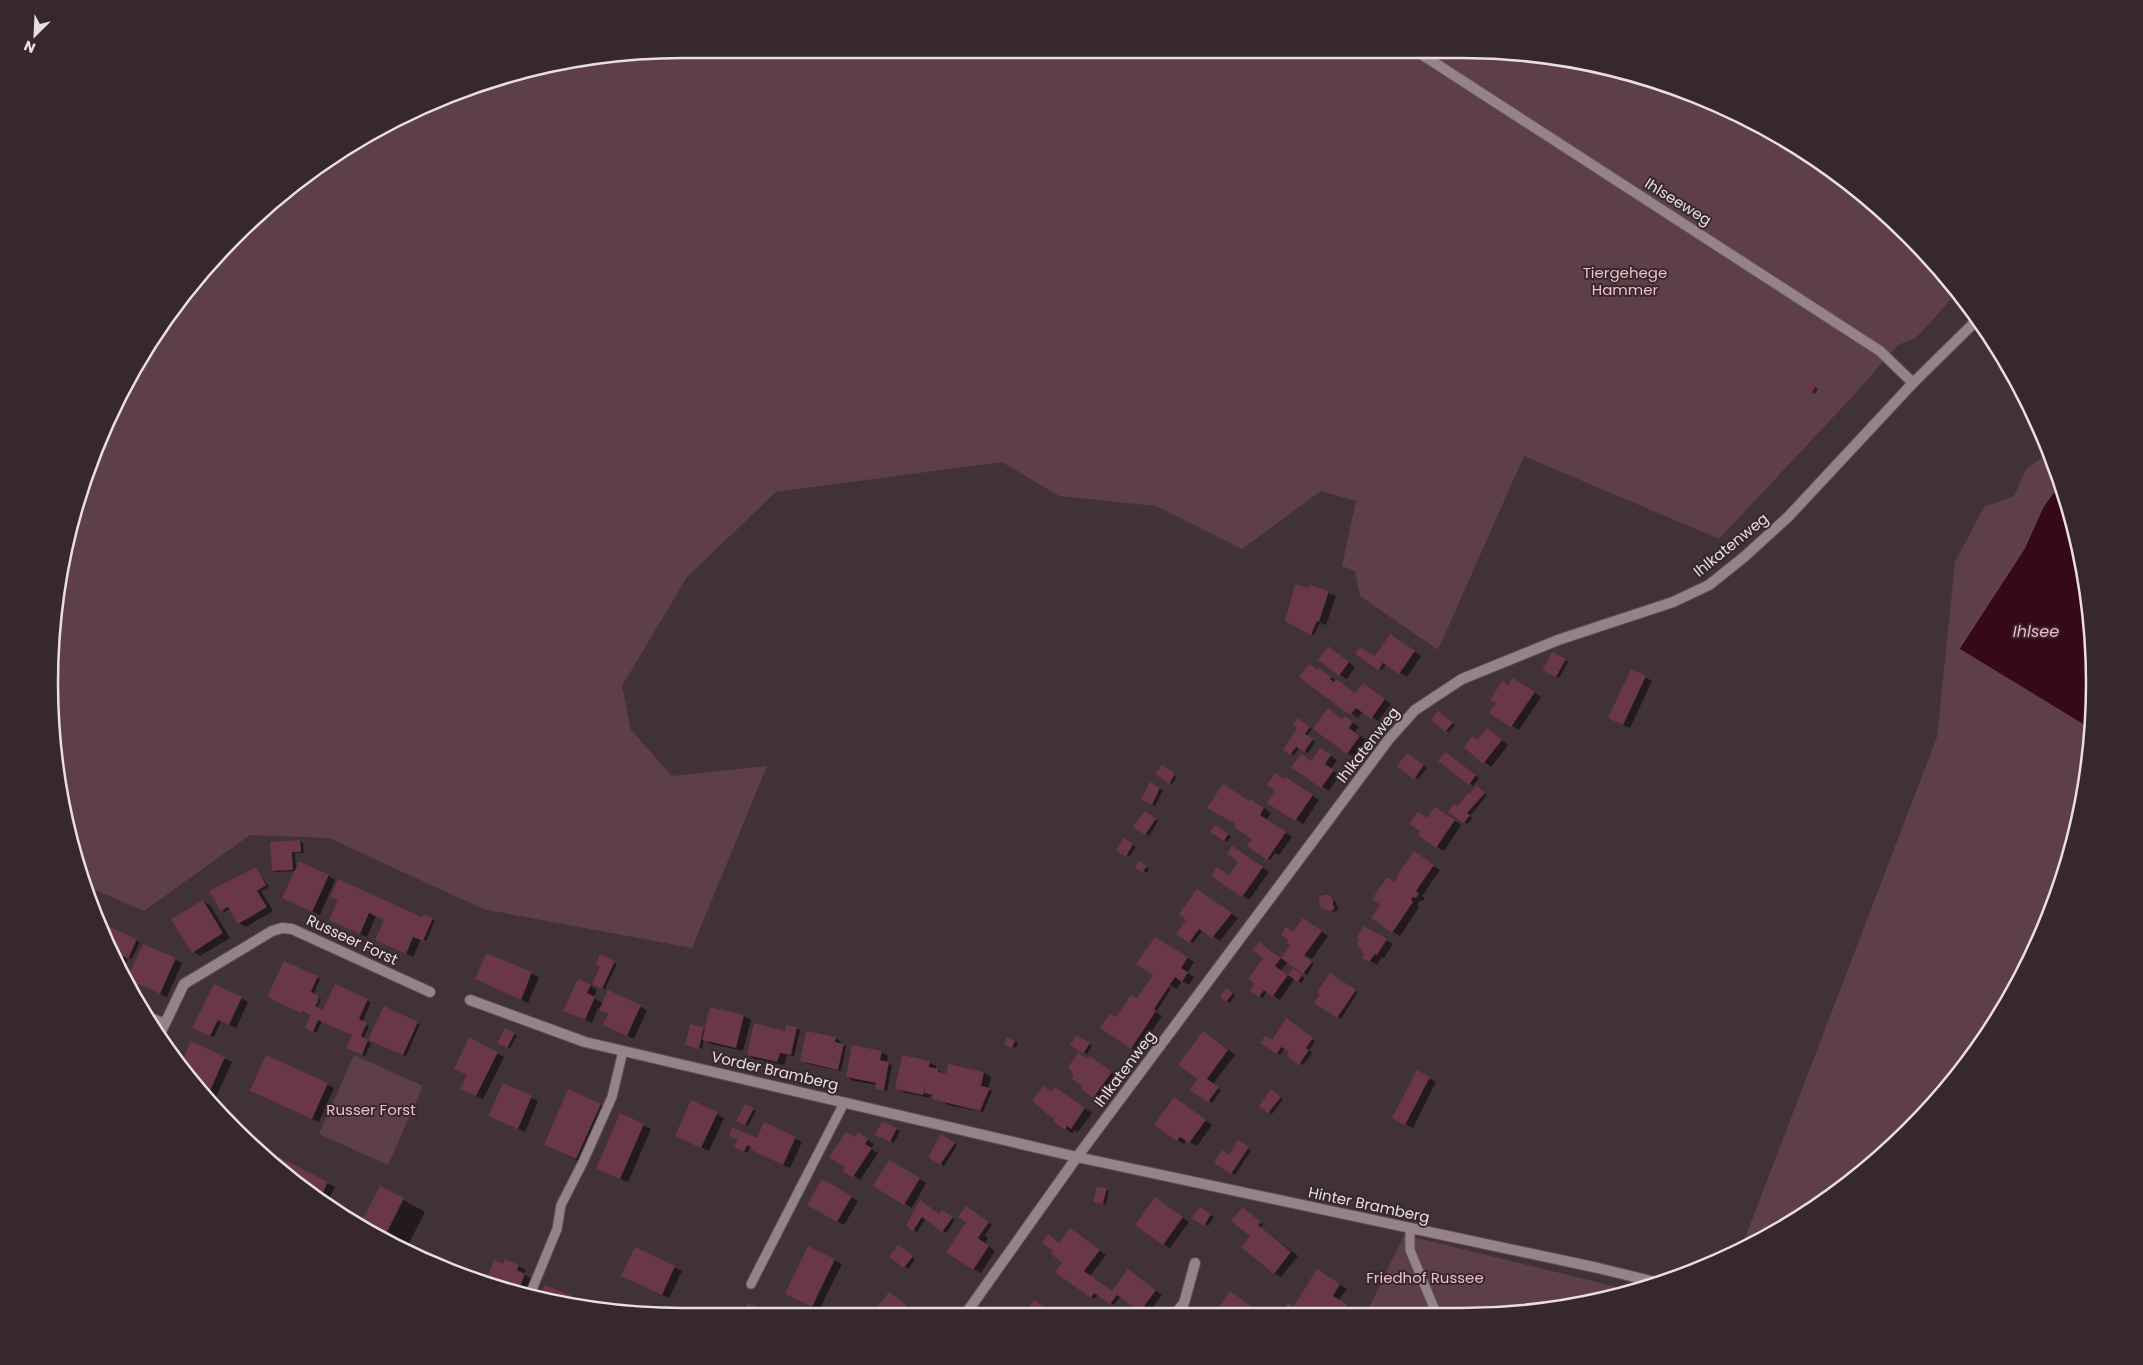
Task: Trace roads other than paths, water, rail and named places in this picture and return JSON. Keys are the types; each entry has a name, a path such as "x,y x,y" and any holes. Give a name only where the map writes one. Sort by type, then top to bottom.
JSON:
{"street":[{"name":"Ihlseeweg","path":"1427,58 1880,351 1913,383"},
{"name":"Ihlkatenweg","path":"970,1308 1077,1157 1388,738 1415,710 1462,679 1558,640 1673,602 1709,585 1740,561 1788,517 1913,383 1972,325"},
{"name":"Russeer Forst","path":"162,1029 184,984 249,944 272,931 282,928 292,929 430,992"},
{"name":"Vorder Bramberg","path":"470,1000 585,1042 1077,1157"},
{"path":"157,1021 164,1024"},
{"name":"Hinter Bramberg","path":"1077,1157 1643,1279"},
{"path":"1180,1308 1184,1303 1195,1263"}],"lane":[{"path":"532,1289 557,1229 561,1206 584,1162 612,1098 623,1051"},
{"path":"751,1284 844,1103"},
{"path":"1410,1229 1410,1250 1434,1308"}],"water":[{"name":"Ihlsee","path":"2055,491 2064,521 2080,601 2086,682 2084,725 1959,649 2024,549 2043,507"}],"park label":[{"name":"Tiergehege Hammer","path":"1625,282"},
{"name":"Russer Forst","path":"371,1110"},
{"name":"Friedhof Russee","path":"1425,1278"}]}
